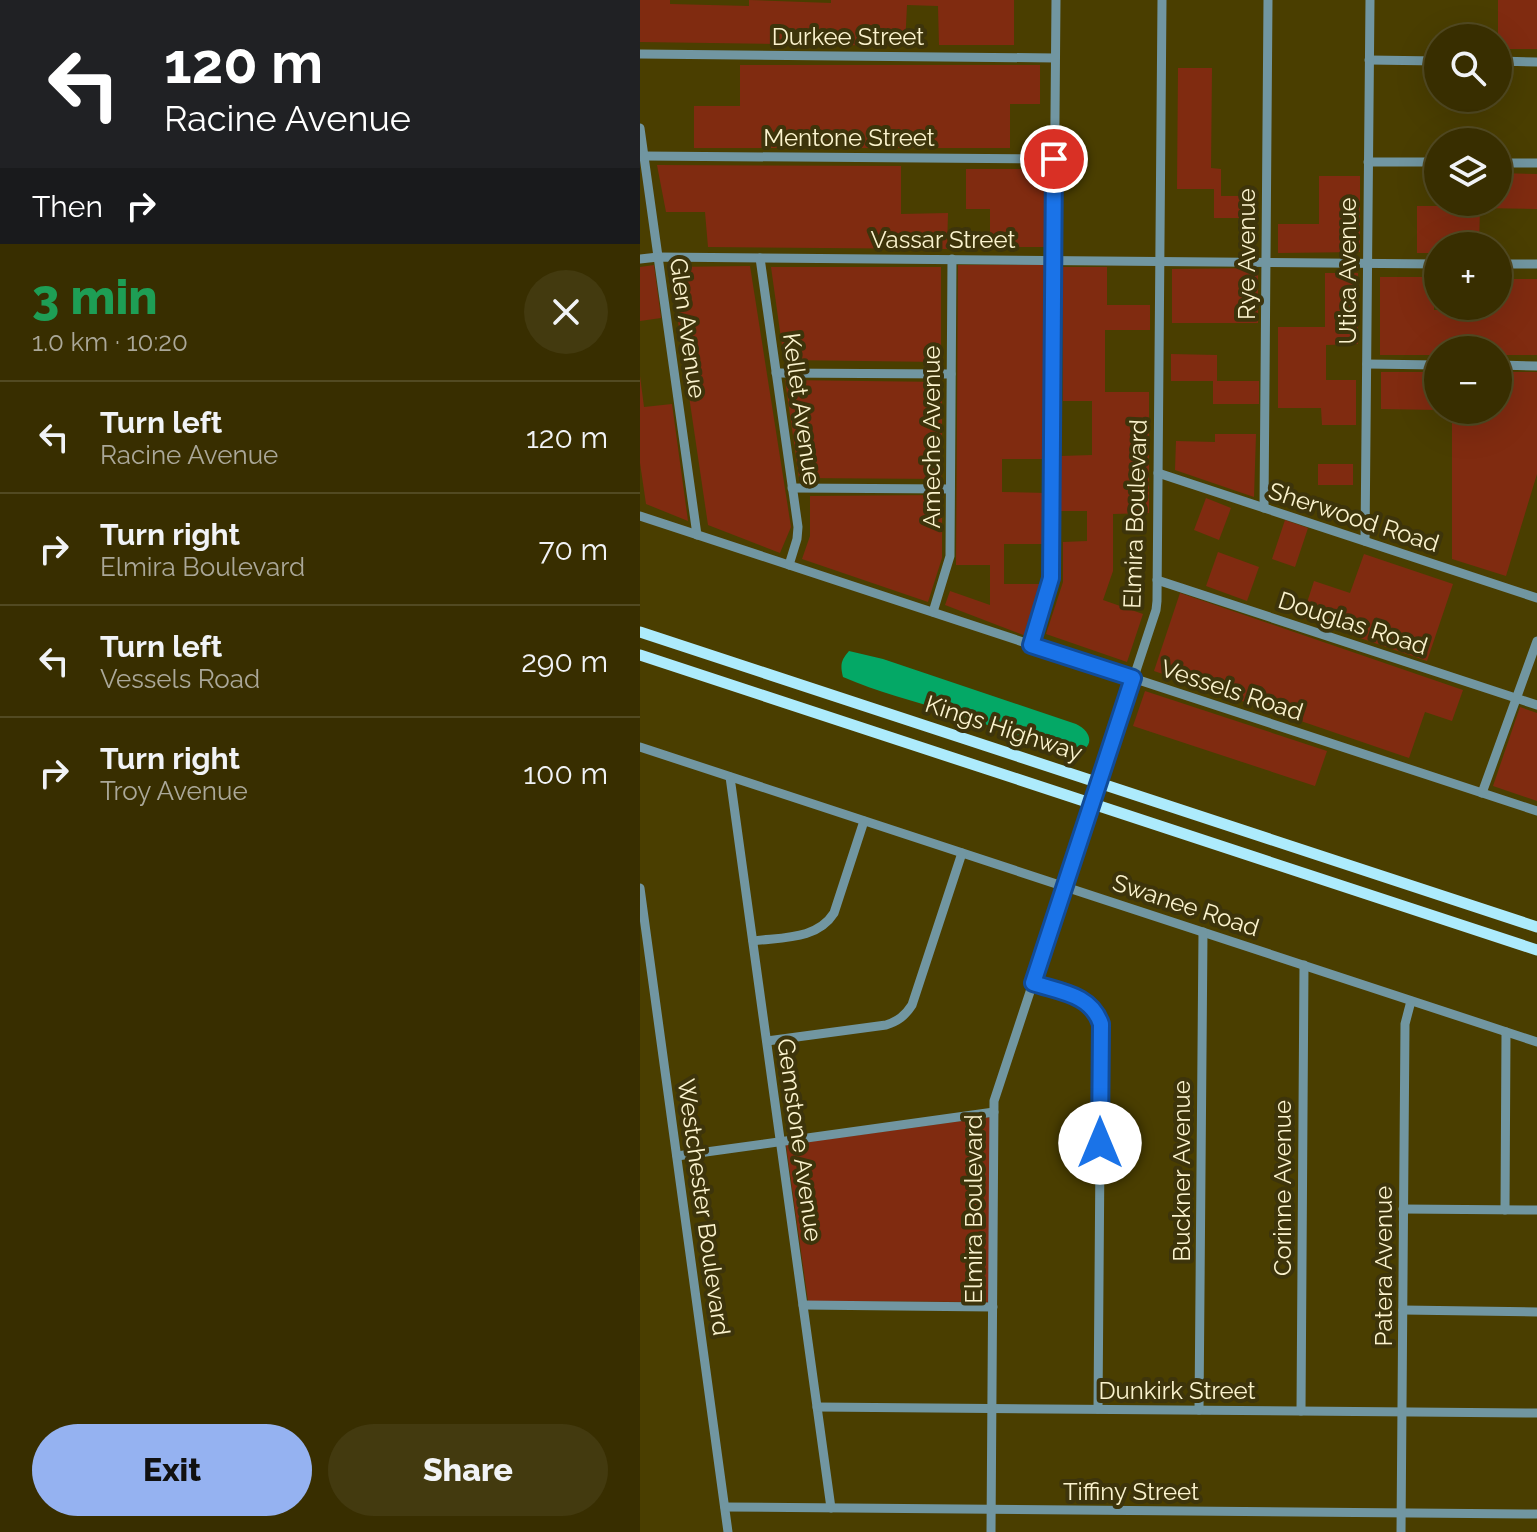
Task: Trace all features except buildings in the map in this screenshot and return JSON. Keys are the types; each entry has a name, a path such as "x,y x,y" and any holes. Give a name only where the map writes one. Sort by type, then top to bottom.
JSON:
{"main road":[{"name":"Kings Highway","path":"640,632 1537,927"},
{"name":"Kings Highway","path":"640,655 1537,950"}],"street":[{"path":"1031,645 1051,578 1056,0"},
{"name":"Elmira Boulevard","path":"991,1532 994,1101 1156,610 1162,0"},
{"name":"Rye Avenue","path":"1264,508 1268,0"},
{"name":"Utica Avenue","path":"1365,541 1370,0"},
{"name":"Durkee Street","path":"640,54 1055,58"},
{"path":"1369,60 1424,61"},
{"path":"1512,61 1537,62"},
{"name":"Glen Avenue","path":"640,128 697,535"},
{"name":"Mentone Street","path":"644,156 1054,159"},
{"path":"1368,162 1424,162"},
{"path":"1512,163 1537,163"},
{"name":"Kellet Avenue","path":"760,258 798,527 789,565"},
{"name":"Vassar Street","path":"640,259 1424,264"},
{"name":"Ameche Avenue","path":"933,612 950,556 952,259"},
{"path":"1512,264 1537,264"},
{"path":"1367,364 1424,365"},
{"path":"1512,365 1537,366"},
{"path":"776,373 951,374"},
{"name":"Sherwood Road","path":"1158,473 1537,598"},
{"path":"792,488 950,489"},
{"name":"Vessels Road","path":"640,516 1537,811"},
{"name":"Douglas Road","path":"1157,580 1537,705"},
{"path":"1482,793 1537,641"},
{"name":"Swanee Road","path":"640,747 1537,1042"},
{"name":"Gemstone Avenue","path":"730,777 831,1508"},
{"path":"753,941 807,934 828,923 864,821"},
{"path":"767,1041 886,1025 897,1022 906,1014 912,1005 962,853"},
{"name":"Westchester Boulevard","path":"640,888 643,930 728,1532"},
{"name":"Buckner Avenue","path":"1199,1410 1203,932"},
{"name":"Corinne Avenue","path":"1301,1411 1304,965"},
{"path":"1033,983 1089,1004 1101,1024 1098,1409"},
{"name":"Patera Avenue","path":"1401,1532 1405,1024 1411,1001"},
{"path":"1505,1210 1506,1032"},
{"path":"677,1156 994,1112"},
{"path":"1403,1209 1537,1210"},
{"path":"803,1305 993,1307"},
{"path":"1403,1310 1537,1312"},
{"name":"Dunkirk Street","path":"817,1407 1537,1413"},
{"name":"Tiffiny Street","path":"725,1507 1537,1514"}],"shaded area":[{"path":"640,0 749,6 749,0 831,3 831,0 1014,0 1014,45 939,45 938,6 907,5 905,46 640,42"},
{"path":"1498,0 1537,0 1537,49 1512,49 1512,24 1498,24"},
{"path":"740,65 1040,65 1040,104 1010,104 1010,148 694,148 694,106 740,106"},
{"path":"1178,68 1212,68 1211,168 1221,169 1221,196 1257,196 1257,218 1214,218 1214,189 1177,189"},
{"path":"657,165 901,166 901,214 948,213 947,249 708,247 705,212 666,212"},
{"path":"966,169 1044,169 1044,247 990,247 990,209 966,209"},
{"path":"1512,173 1537,174 1537,209 1512,209"},
{"path":"1319,176 1360,176 1360,252 1278,253 1278,224 1319,224"},
{"path":"1417,206 1424,206 1424,216 1480,216 1479,232 1424,232 1424,253 1417,253"},
{"path":"654,265 661,318 640,321 640,267"},
{"path":"958,265 1048,265 1046,459 1002,459 1002,492 1046,493 1045,544 1004,544 1004,584 1045,584 1026,636 945,605 950,591 990,605 990,565 956,565"},
{"path":"750,266 791,527 780,553 708,525 670,267"},
{"path":"771,267 941,267 941,362 784,360"},
{"path":"1063,267 1107,267 1107,305 1150,305 1150,330 1105,330 1105,392 1149,392 1149,513 1113,514 1113,571 1103,600 1143,614 1127,662 1046,634 1063,582 1063,542 1087,541 1087,511 1061,511 1061,456 1092,455 1092,401 1063,401"},
{"path":"1258,268 1258,323 1172,323 1172,269"},
{"path":"1325,273 1358,273 1358,344 1326,345 1326,380 1356,380 1356,425 1322,425 1321,408 1278,408 1278,327 1325,327"},
{"path":"1380,277 1424,277 1424,320 1512,320 1512,279 1537,279 1537,355 1512,355 1512,336 1424,336 1424,355 1380,355"},
{"path":"1171,354 1217,355 1217,381 1259,381 1259,404 1213,404 1213,381 1171,381"},
{"path":"1381,372 1424,372 1424,410 1381,409"},
{"path":"1512,372 1537,372 1537,474 1506,576 1452,559 1452,424 1512,424"},
{"path":"640,376 644,407 672,404 688,521 646,504 640,463"},
{"path":"785,380 942,382 942,479 799,478"},
{"path":"1215,434 1256,434 1254,497 1175,470 1176,441 1215,442"},
{"path":"1318,464 1353,464 1353,485 1318,485"},
{"path":"942,495 942,558 928,602 802,559 810,536 810,496"},
{"path":"1206,498 1231,508 1219,540 1194,530"},
{"path":"1285,520 1308,528 1295,567 1272,559"},
{"path":"1218,552 1259,567 1247,601 1206,586"},
{"path":"1364,554 1453,584 1427,661 1302,618 1314,581 1350,593"},
{"path":"1180,593 1463,690 1452,721 1425,712 1409,758 1154,671"},
{"path":"849,651 883,659 1076,724 1087,733 1089,742 1083,750 1069,752 882,692 843,677 842,663"},
{"path":"1145,691 1327,751 1315,786 1133,726"},
{"path":"1520,707 1537,713 1537,801 1493,786"},
{"path":"991,1117 989,1302 808,1301 786,1145"}],"route":[{"path":"1054,159 1051,578 1031,645 1133,678 1033,983 1079,998 1097,1013 1101,1024 1100,1143"}]}
